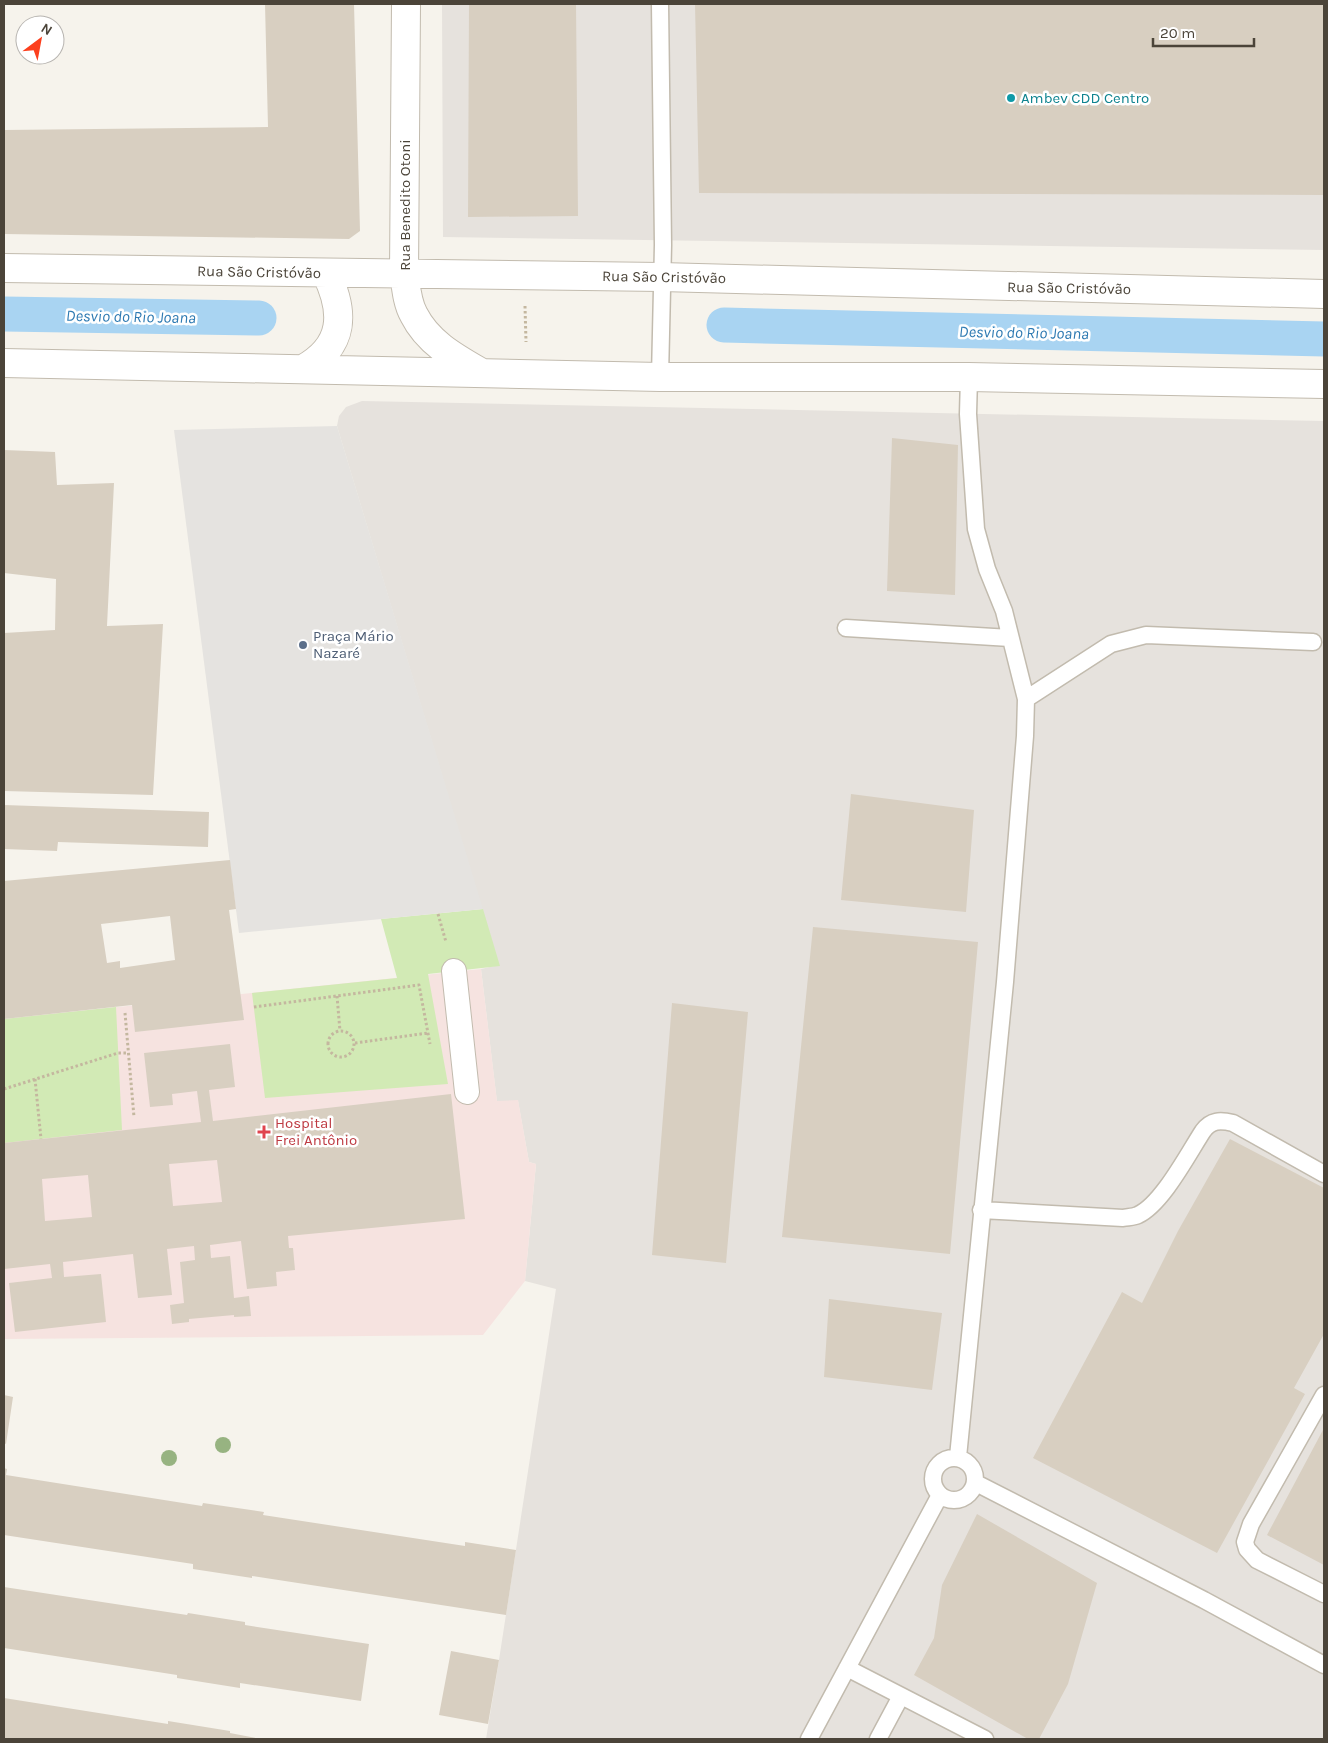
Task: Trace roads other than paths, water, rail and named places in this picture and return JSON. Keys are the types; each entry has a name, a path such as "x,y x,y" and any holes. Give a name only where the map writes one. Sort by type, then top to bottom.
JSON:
{"street":[{"name":"Rua Benedito Otoni","path":"406,4 404,273 408,296 414,315 426,333 440,347 482,373"},
{"name":"Rua São Cristóvão","path":"4,268 661,277 1324,294"},
{"path":"304,369 312,365 329,348 339,326 338,301 326,273"},
{"path":"4,363 660,377 969,377 1324,384"},
{"path":"454,971 467,1092"}],"lane":[{"path":"660,4 663,245 660,377"},
{"path":"958,1457 1004,982 1025,736 1026,698 1004,611 987,569 976,529 968,414 969,377"},
{"path":"846,628 1010,638"},
{"path":"1026,698 1111,644 1146,635 1313,642"},
{"path":"981,1210 1123,1218 1139,1215 1154,1204 1167,1188 1207,1125 1214,1121 1223,1120 1233,1123 1324,1174"},
{"path":"1324,1395 1251,1524 1245,1542 1247,1549 1257,1560 1324,1594"},
{"path":"958,1457 968,1462 974,1472 976,1483 970,1493 961,1499 950,1500 940,1495 933,1486 933,1474 938,1464 946,1458 958,1457"},
{"path":"976,1483 1204,1600 1324,1665"},
{"path":"809,1739 940,1495"},
{"path":"847,1668 985,1739"},
{"path":"878,1739 901,1696"}],"waterway":[{"name":"Desvio do Rio Joana","path":"4,314 259,318"},
{"name":"Desvio do Rio Joana","path":"724,325 1324,339"}],"place":[{"name":"Ambev CDD Centro","path":"1011,98"},
{"name":"Praça Mário Nazaré","path":"303,645"},
{"name":"Hospital Frei Antônio","path":"264,1132"}]}
